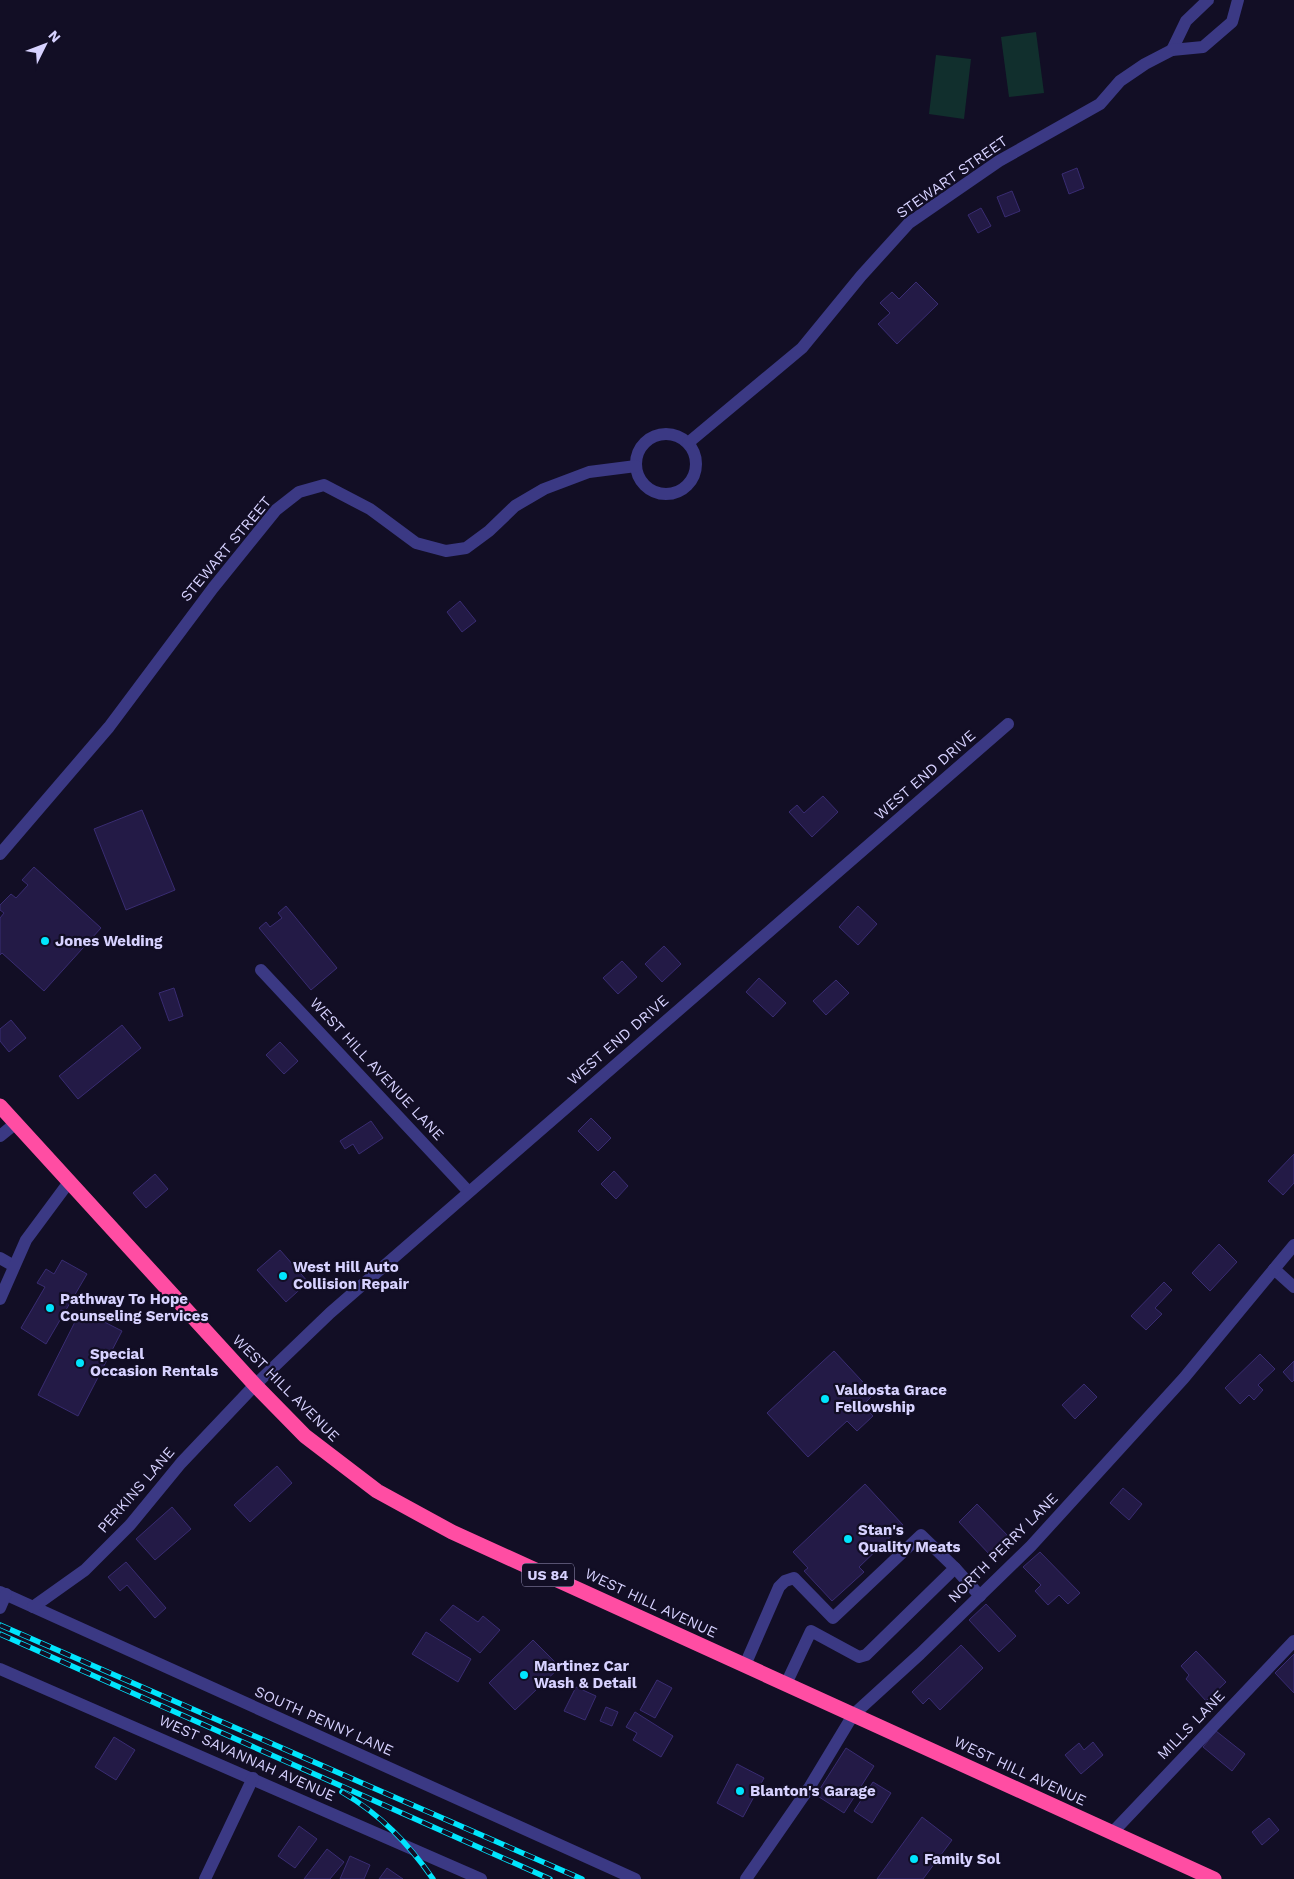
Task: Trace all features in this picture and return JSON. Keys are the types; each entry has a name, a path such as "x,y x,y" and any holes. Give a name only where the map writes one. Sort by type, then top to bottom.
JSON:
{"highway":[{"name":"WEST HILL AVENUE","path":"0,1106 255,1385 305,1436 351,1473 401,1506 452,1532 1214,1879"}],"street":[{"path":"1172,50 1186,21 1208,0"},
{"name":"STEWART STREET","path":"688,443 802,348 861,276 909,222 999,161 1100,104 1120,81 1172,50 1203,47 1232,22 1238,0"},
{"path":"658,435 674,435 688,443 696,461 695,472 690,482 674,493 664,494 652,491 638,476 636,466 637,455 642,446 658,435"},
{"name":"STEWART STREET","path":"0,854 109,727 213,588 276,510 298,492 324,485 370,508 416,543 446,551 466,548 489,531 516,506 544,489 589,472 636,466"},
{"name":"WEST END DRIVE","path":"255,1385 317,1325 468,1191 1008,724"},
{"name":"WEST HILL AVENUE LANE","path":"261,970 468,1191"},
{"path":"0,1136 16,1123"},
{"path":"0,1299 26,1240 69,1182"},
{"name":"NORTH PERRY LANE","path":"746,1879 809,1788 853,1715 1038,1539 1156,1410 1294,1245"},
{"path":"0,1258 14,1266"},
{"path":"1274,1269 1294,1287"},
{"name":"PERKINS LANE","path":"33,1607 85,1570 130,1525 181,1463 255,1385"},
{"path":"786,1684 811,1631 833,1618 921,1535 980,1596"},
{"path":"811,1631 859,1657 866,1655 955,1568"},
{"path":"745,1665 779,1587 785,1581 794,1578 833,1618"},
{"path":"0,1608 3,1593"},
{"name":"SOUTH PENNY LANE","path":"3,1593 636,1879"},
{"name":"MILLS LANE","path":"1112,1832 1294,1641"},
{"name":"WEST SAVANNAH AVENUE","path":"0,1669 253,1778 480,1879"},
{"path":"205,1879 253,1778"}],"green space":[{"path":"1036,32 1044,93 1009,97 1001,37"},
{"path":"936,55 971,59 964,119 929,114"}],"building":[{"path":"1077,168 1084,188 1069,194 1062,174"},
{"path":"1012,191 1020,211 1005,217 997,197"},
{"path":"981,208 991,226 978,233 968,215"},
{"path":"916,282 938,304 897,344 878,324 890,313 880,303 892,292 899,299"},
{"path":"460,601 476,621 462,632 447,612"},
{"path":"823,796 838,812 812,837 789,812 797,805 804,813"},
{"path":"142,810 175,890 126,910 94,829"},
{"name":"Jones Welding","path":"34,867 101,928 44,991 2,953 0,955 0,918 4,913 0,910 0,905 11,894 16,898 28,885 22,880"},
{"path":"286,906 337,968 311,990 259,928 266,922 270,927 282,918 278,913"},
{"path":"858,906 877,924 858,945 839,927"},
{"path":"664,946 681,964 662,982 645,964"},
{"path":"622,961 637,977 618,994 603,978"},
{"path":"759,978 786,1003 773,1017 746,992"},
{"path":"836,980 849,993 826,1015 813,1001"},
{"path":"174,988 183,1016 169,1021 159,993"},
{"path":"11,1020 26,1038 9,1052 0,1041 0,1029"},
{"path":"122,1025 141,1048 78,1099 59,1076"},
{"path":"280,1042 298,1061 284,1074 266,1055"},
{"path":"591,1118 611,1138 598,1151 578,1131"},
{"path":"371,1121 383,1138 359,1154 353,1144 345,1149 340,1141"},
{"path":"1294,1154 1294,1183 1283,1195 1268,1181"},
{"path":"614,1171 628,1186 616,1199 601,1184"},
{"path":"155,1174 168,1189 146,1208 133,1193"},
{"path":"1219,1244 1237,1262 1210,1291 1192,1273"},
{"name":"West Hill Auto Collision Repair","path":"280,1250 308,1282 286,1302 257,1270"},
{"name":"Pathway To Hope Counseling Services","path":"62,1260 87,1274 46,1344 21,1328 45,1287 37,1283 46,1269 54,1274"},
{"path":"1164,1282 1172,1290 1155,1308 1162,1314 1146,1330 1131,1316"},
{"name":"Special Occasion Rentals","path":"81,1310 122,1331 78,1416 38,1395"},
{"name":"Valdosta Grace Fellowship","path":"834,1351 874,1394 863,1405 873,1416 857,1431 847,1421 808,1457 767,1413"},
{"path":"1260,1354 1275,1369 1258,1385 1263,1390 1254,1400 1249,1395 1240,1404 1225,1388"},
{"path":"1294,1361 1294,1380 1292,1382 1283,1372"},
{"path":"1084,1384 1097,1397 1075,1419 1062,1405"},
{"path":"277,1466 292,1483 250,1522 234,1505"},
{"name":"Stan's Quality Meats","path":"865,1484 903,1525 859,1567 864,1572 832,1601 804,1571 808,1568 793,1552"},
{"path":"1123,1488 1142,1504 1129,1520 1110,1503"},
{"path":"977,1504 1010,1538 991,1556 959,1522"},
{"path":"172,1507 191,1529 155,1560 136,1539"},
{"path":"1040,1552 1080,1593 1068,1604 1059,1595 1048,1605 1035,1591 1041,1585 1023,1567"},
{"path":"126,1562 166,1608 155,1618 127,1585 120,1591 108,1577"},
{"path":"986,1604 1016,1636 999,1652 969,1620"},
{"path":"453,1605 478,1622 483,1616 500,1630 480,1653 440,1620"},
{"path":"426,1632 471,1659 458,1682 412,1654"},
{"name":"Martinez Car Wash & Detail","path":"533,1640 560,1667 515,1710 489,1683"},
{"path":"961,1645 983,1668 940,1710 929,1698 923,1704 912,1692"},
{"path":"1196,1651 1226,1682 1206,1701 1186,1679 1189,1675 1181,1666"},
{"path":"1294,1654 1294,1693 1275,1673"},
{"path":"657,1680 672,1688 655,1718 640,1710"},
{"path":"576,1687 596,1696 585,1720 564,1711"},
{"path":"606,1707 618,1712 612,1726 600,1721"},
{"path":"635,1712 673,1736 661,1757 633,1740 637,1733 626,1727"},
{"path":"1216,1731 1245,1754 1232,1771 1203,1747"},
{"path":"114,1737 135,1750 116,1780 95,1767"},
{"path":"1093,1742 1103,1755 1081,1774 1065,1755 1079,1743 1084,1750"},
{"path":"846,1748 874,1766 844,1813 816,1795"},
{"name":"Blanton's Garage","path":"737,1764 764,1778 743,1817 717,1803"},
{"path":"873,1782 891,1793 872,1823 854,1811"},
{"name":"Family Sol","path":"922,1817 952,1840 923,1879 877,1879"},
{"path":"1269,1818 1279,1830 1262,1845 1252,1832"},
{"path":"299,1826 317,1839 295,1868 278,1856"},
{"path":"327,1849 344,1862 330,1879 304,1879"},
{"path":"350,1856 370,1865 364,1879 340,1879"},
{"path":"387,1868 403,1879 379,1879"}],"railway":[{"path":"0,1625 582,1879"},
{"path":"0,1634 550,1879"},
{"path":"342,1792 369,1810 393,1831 414,1853 433,1879"}],"place":[{"name":"Jones Welding","path":"45,941"},
{"name":"West Hill Auto Collision Repair","path":"283,1276"},
{"name":"Pathway To Hope Counseling Services","path":"50,1308"},
{"name":"Special Occasion Rentals","path":"80,1363"},
{"name":"Valdosta Grace Fellowship","path":"825,1399"},
{"name":"Stan's Quality Meats","path":"848,1539"},
{"name":"Martinez Car Wash & Detail","path":"524,1675"},
{"name":"Blanton's Garage","path":"740,1791"},
{"name":"Family Sol","path":"914,1859"}]}
